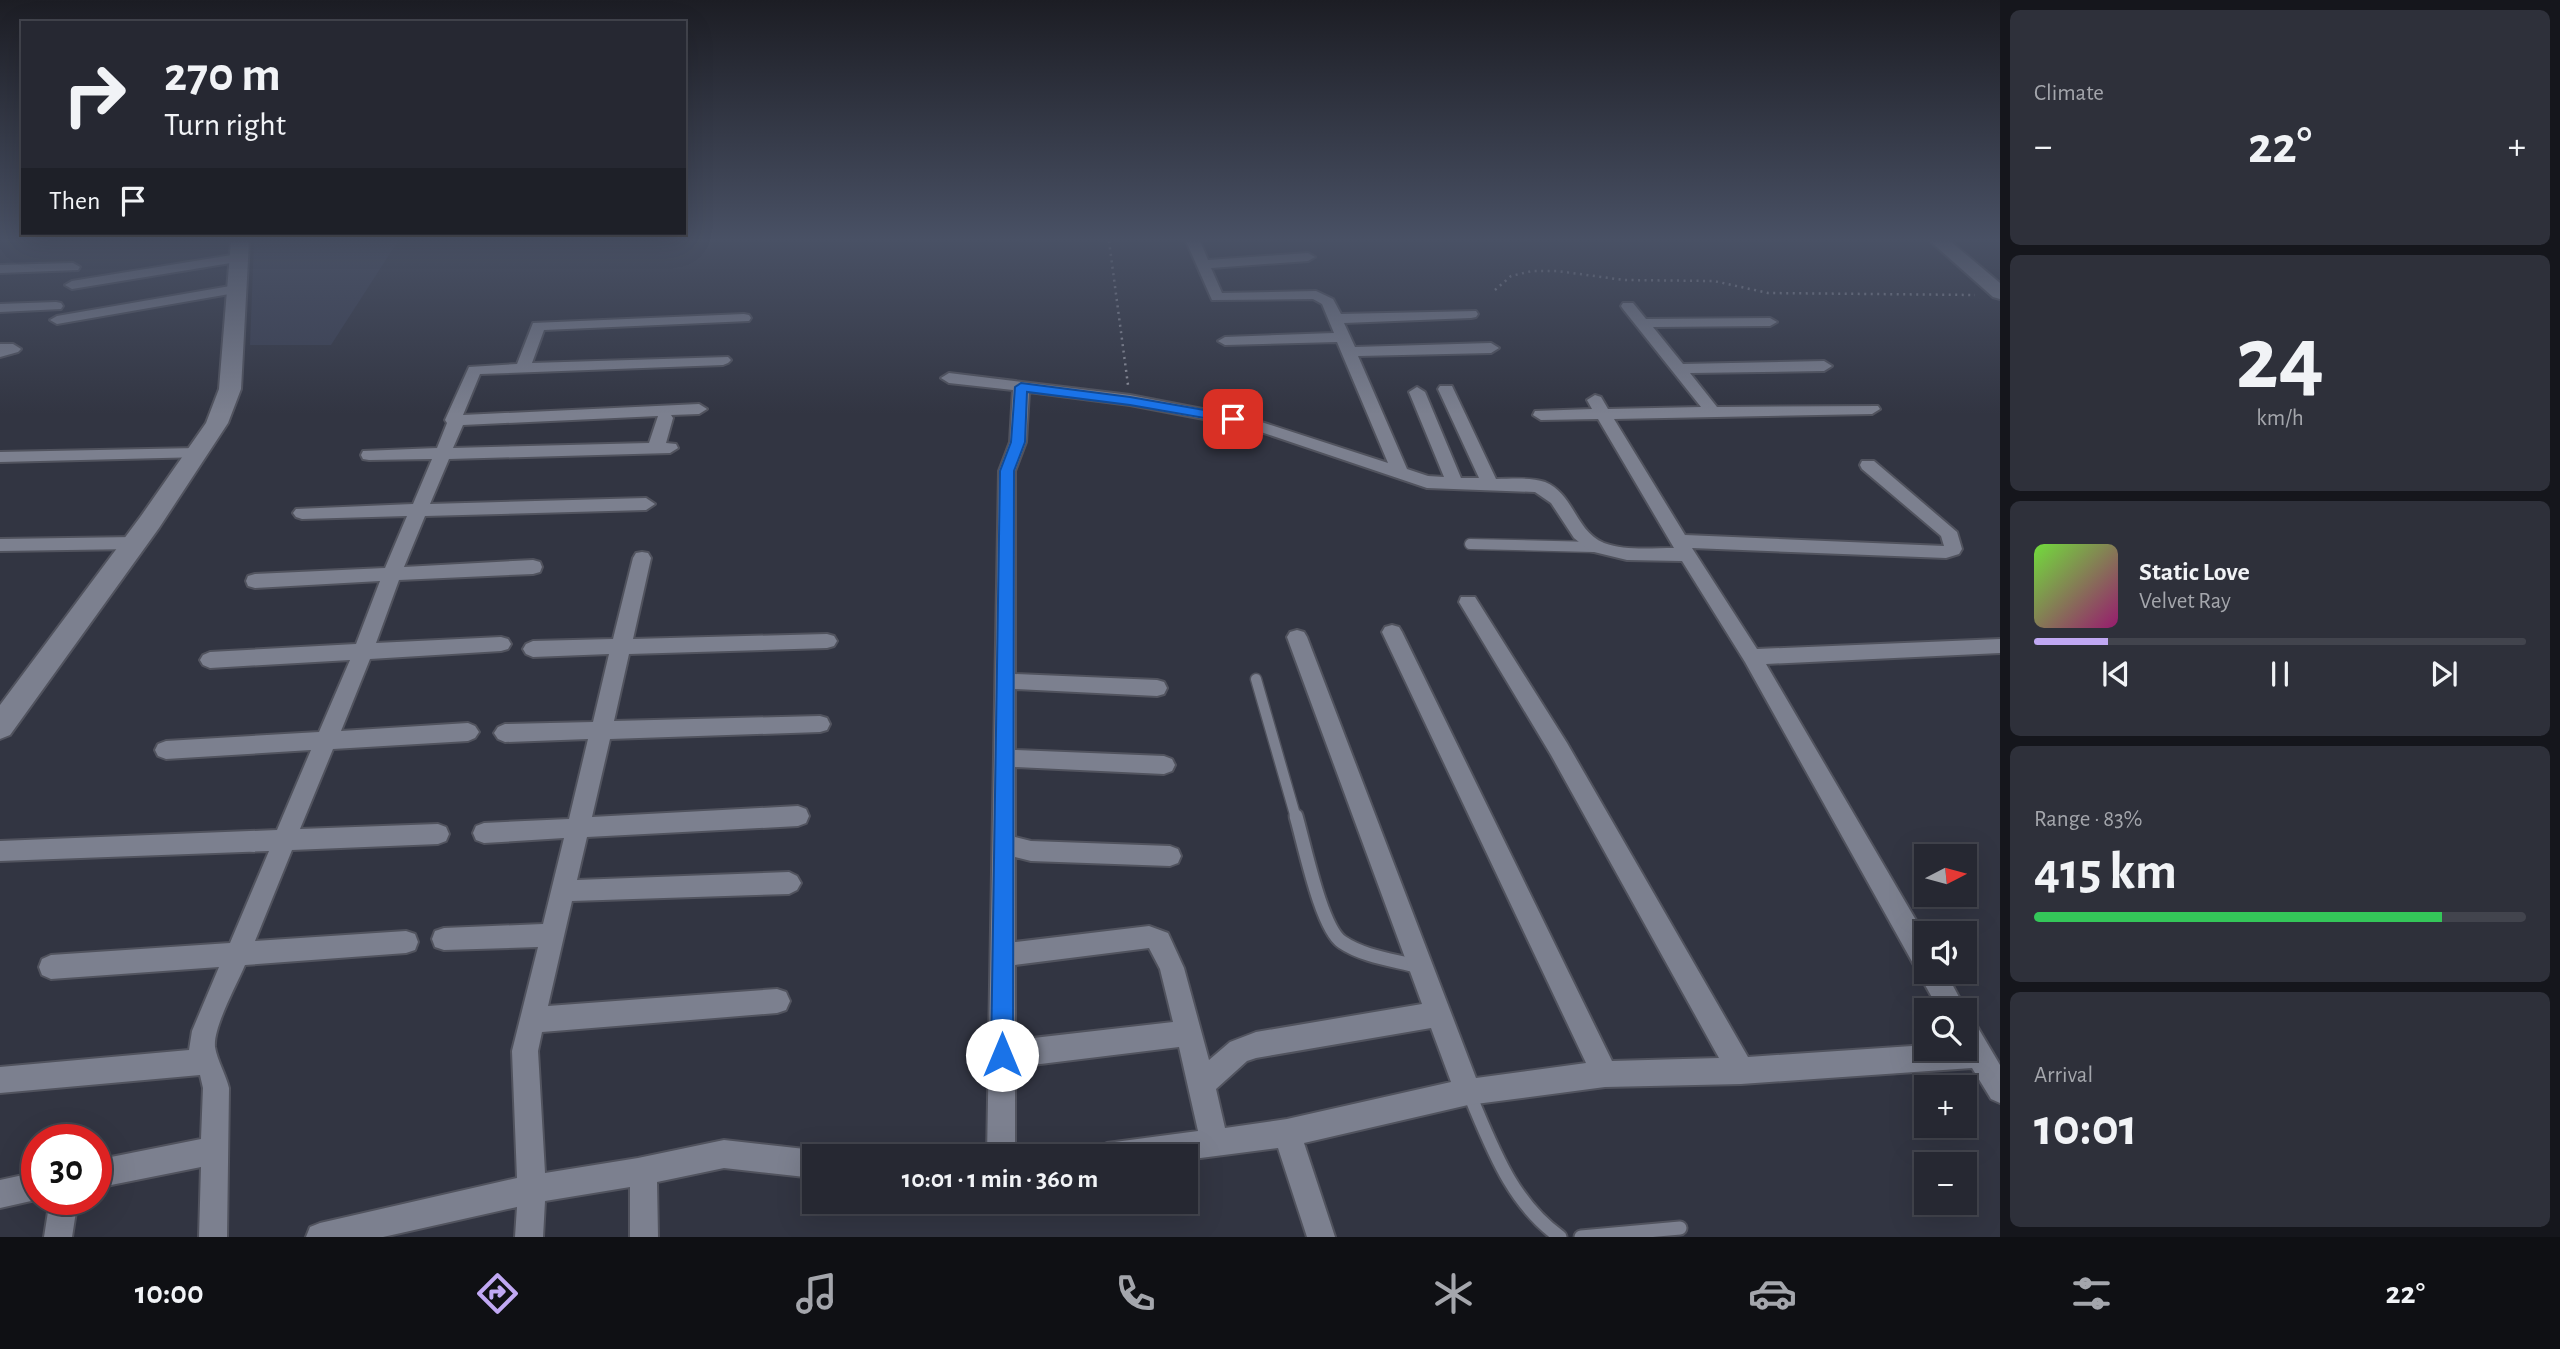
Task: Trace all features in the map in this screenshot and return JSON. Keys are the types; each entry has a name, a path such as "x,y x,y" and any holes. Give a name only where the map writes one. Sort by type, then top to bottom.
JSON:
{"street":[{"path":"0,308 56,313 112,299"},
{"path":"0,727 135,542 217,423 230,389 235,299"},
{"path":"1322,299 1328,302 1336,319 1401,475"},
{"path":"1628,306 1713,412"},
{"path":"1336,319 1471,314"},
{"path":"523,368 538,326 744,318"},
{"path":"1642,323 1769,322"},
{"path":"1225,341 1343,337"},
{"path":"1350,352 1491,348"},
{"path":"699,409 453,419 474,370 723,360"},
{"path":"1679,369 1825,366"},
{"path":"950,378 1130,401 1249,423 1427,482 1538,486 1551,491 1559,498 1584,538 1594,547 1607,551 1685,548 1946,552 1953,549 1948,532 1868,465"},
{"path":"1002,1144 1007,471 1018,442 1021,387"},
{"path":"1446,389 1490,484"},
{"path":"1417,392 1455,483"},
{"path":"1600,407 1752,657 1914,940"},
{"path":"1541,415 1600,407 1713,412 1872,409"},
{"path":"369,455 663,448 665,418"},
{"path":"214,1237 216,1088 202,1049 205,1031 457,419"},
{"path":"576,450 586,421"},
{"path":"497,452 506,428"},
{"path":"0,457 197,453"},
{"path":"302,513 646,504"},
{"path":"0,545 135,542"},
{"path":"529,1237 533,1189 525,1051 642,558"},
{"path":"255,581 533,567"},
{"path":"1468,602 1559,749 1741,1071"},
{"path":"1392,632 1605,1074"},
{"path":"1297,638 1468,1092"},
{"path":"533,649 827,641"},
{"path":"210,660 501,644"},
{"path":"1752,657 2000,646"},
{"path":"1005,681 1157,688"},
{"path":"505,733 820,724"},
{"path":"166,750 468,732"},
{"path":"1004,758 1164,765"},
{"path":"484,832 798,816"},
{"path":"0,851 438,834"},
{"path":"1003,844 1031,851 1170,856"},
{"path":"562,891 789,883"},
{"path":"444,939 552,935"},
{"path":"1002,955 1149,937 1159,942 1169,959 1189,1032 1214,1143"},
{"path":"51,967 406,942"},
{"path":"532,1020 778,1001"},
{"path":"1202,1084 1239,1051 1256,1045 1440,1014"},
{"path":"1002,1055 1189,1032"},
{"path":"1977,1051 2000,1090"},
{"path":"1198,1145 1287,1133 1468,1092 1605,1074 1741,1071 1979,1054"},
{"path":"0,1080 208,1061"},
{"path":"1287,1133 1321,1237"},
{"path":"112,1171 215,1150"},
{"path":"320,1237 380,1230 533,1189 638,1172 723,1154 802,1163"},
{"path":"638,1172 644,1184 644,1237"},
{"path":"0,1194 21,1189"},
{"path":"58,1237 61,1215"}],"lane":[{"path":"1470,544 1594,547"},
{"path":"1256,679 1326,921 1340,941 1362,951 1423,968"},
{"path":"1468,1092 1521,1204 1544,1227 1560,1237"},
{"path":"1581,1237 1679,1228"}],"path":[{"path":"1117,299 1130,401"}],"shaded area":[{"path":"252,299 361,299 331,345 250,345"}],"route":[{"path":"1002,1055 1007,471 1018,442 1021,387 1130,401 1233,419"}]}
